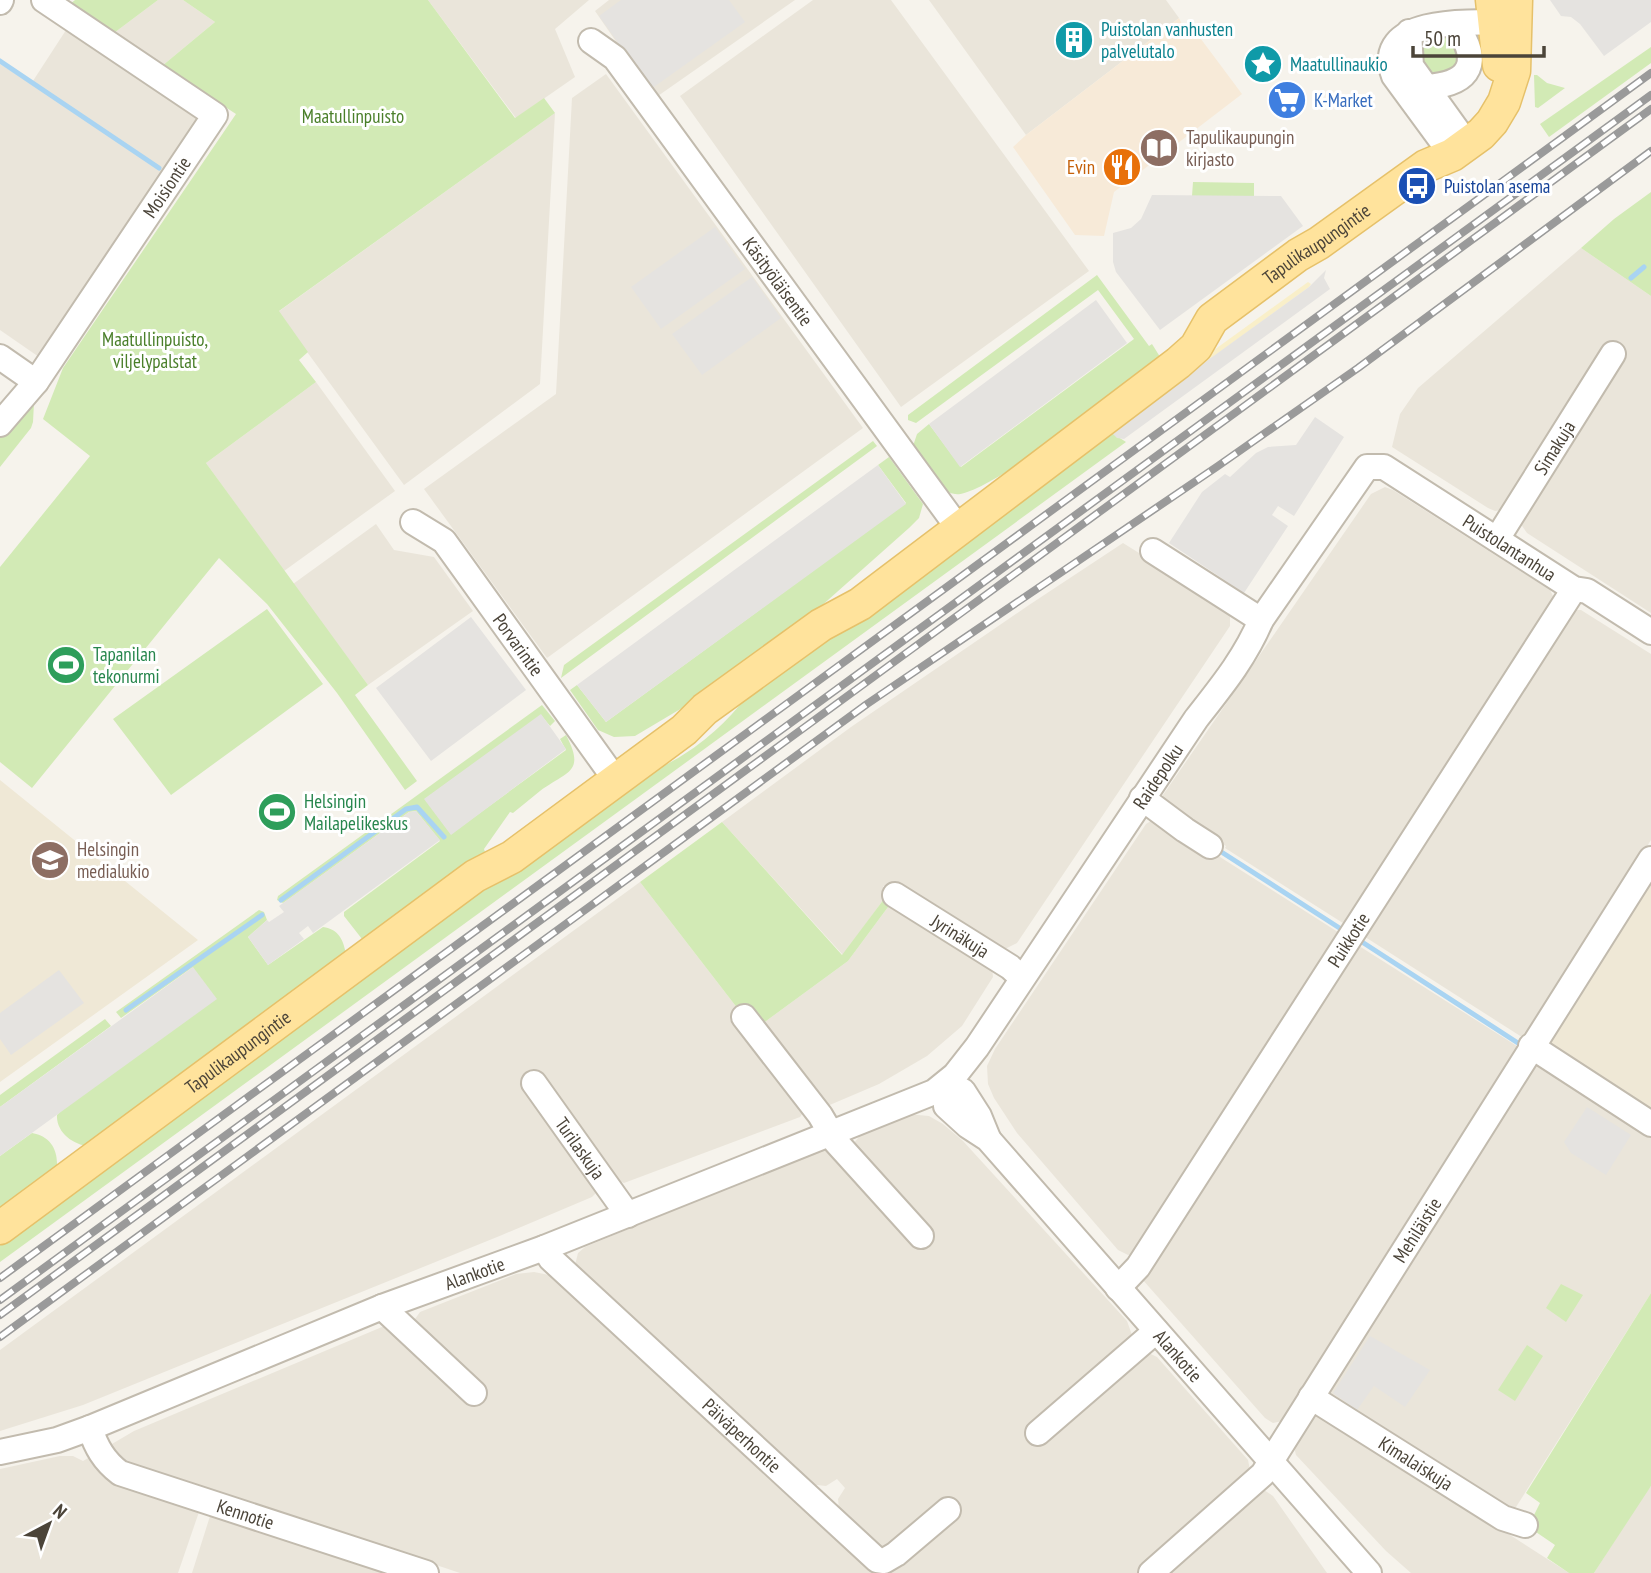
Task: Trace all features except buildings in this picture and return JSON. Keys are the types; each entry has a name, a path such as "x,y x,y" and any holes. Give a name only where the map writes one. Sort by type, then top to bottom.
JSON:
{"main road":[{"name":"Tapulikaupungintie","path":"0,1228 475,876 502,845 571,786 610,772 676,720 705,709 821,625 860,604 954,522 1045,463 1196,347 1226,334 1430,187 1460,150 1495,119 1507,91 1514,71 1504,11"}],"street":[{"name":"Moisiontie","path":"0,424 36,382 215,115 44,0"},
{"path":"1460,150 1394,76 1390,54 1397,42 1409,32 1432,25 1455,24 1504,11"},
{"path":"1426,87 1454,83 1464,74 1470,63 1470,50 1455,24"},
{"path":"1409,32 1411,66 1426,87 1460,150"},
{"name":"Käsityöläisentie","path":"591,41 615,58 954,522"},
{"name":"Simakuja","path":"1497,539 1614,354"},
{"path":"0,357 36,382"},
{"name":"Puistolantanhua","path":"1367,467 1384,467 1574,589 1587,592 1651,632"},
{"name":"Raidepolku","path":"945,1084 977,1047 1142,798 1196,719 1225,684 1252,643 1261,620 1367,467"},
{"name":"Porvarintie","path":"413,522 444,541 610,772"},
{"path":"1153,551 1261,620"},
{"name":"Puikkotie","path":"1118,1288 1138,1267 1574,589"},
{"path":"1142,798 1210,846"},
{"name":"Mehiläistie","path":"1150,1573 1263,1474 1651,859"},
{"name":"Jyrinäkuja","path":"895,895 1010,967 1022,978"},
{"path":"744,1017 820,1115 836,1142 921,1236"},
{"path":"1531,1046 1651,1124"},
{"name":"Turilaskuja","path":"534,1083 628,1215"},
{"name":"Alankotie","path":"945,1084 946,1105 968,1126 988,1139 1369,1573"},
{"name":"Alankotie","path":"0,1452 57,1440 90,1428 383,1307 544,1248 934,1092 945,1084"},
{"name":"Päiväperhontie","path":"544,1248 551,1259 877,1560 884,1561 896,1554 948,1510"},
{"path":"383,1307 474,1393"},
{"path":"1038,1433 1156,1331"},
{"name":"Kimalaiskuja","path":"1311,1397 1503,1518 1525,1525"},
{"name":"Kennotie","path":"90,1428 101,1454 107,1463 120,1473 426,1573"}],"shaded area":[{"path":"158,0 183,0 215,22 162,66 114,33"},
{"path":"428,0 589,0 555,29 575,77 516,118"},
{"path":"609,0 795,0 655,98 595,11"},
{"path":"621,0 729,0 745,22 651,89 599,16"},
{"path":"813,0 891,0 1089,271 901,407 680,96"},
{"path":"929,0 1166,0 1179,18 1026,135"},
{"path":"1550,0 1651,0 1651,22 1604,56 1580,24 1571,17 1561,16"},
{"path":"1179,18 1182,24 1195,31 1242,94 1114,192 1104,236 1075,235 1013,147"},
{"path":"68,27 196,113 198,125 39,357 0,330 0,64 31,84"},
{"path":"606,74 863,428 547,658 424,489 556,394 572,98"},
{"path":"555,113 540,384 404,485 278,312"},
{"path":"1152,195 1281,196 1303,226 1160,330 1116,272 1113,262 1113,233 1131,228 1141,219"},
{"path":"715,227 745,269 661,329 631,287"},
{"path":"1581,248 1651,296 1651,613 1527,533 1520,523 1502,510 1488,508 1392,447 1400,414 1418,388"},
{"path":"1326,270 1324,278 1330,289 1124,439 1117,438 1110,431 1309,287"},
{"path":"752,277 781,318 702,375 672,334"},
{"path":"1096,300 1127,343 960,467 929,424"},
{"path":"316,382 395,491 284,571 206,463"},
{"path":"1315,417 1344,437 1294,516 1278,506 1272,515 1288,526 1244,593 1169,543 1202,492 1225,474 1230,477 1256,453 1268,447 1296,445"},
{"path":"878,465 906,504 606,722 577,685"},
{"path":"1385,487 1550,590 1555,600 1346,925 1203,833 1163,799 1163,795 1371,494"},
{"path":"376,524 394,550 434,557 473,611 368,685 293,584"},
{"path":"1123,543 1224,606 1230,612 1230,626 1017,943 1003,950 894,884 883,886 884,899 843,955 722,822 851,727"},
{"path":"1575,610 1581,610 1651,654 1651,840 1525,1039 1362,935"},
{"path":"471,617 526,690 431,761 376,688"},
{"path":"541,714 566,749 451,835 424,799"},
{"name":"Helsingin medialukio","path":"0,780 198,940 0,1082"},
{"path":"416,811 440,840 313,933 308,926 299,933 304,939 268,965 248,937 267,920 269,922 284,912 279,906 409,812"},
{"path":"1154,819 1220,857 1341,934 1135,1253 1128,1255 1118,1250 1017,1133 994,1098 988,1084 987,1066 995,1049 1146,824"},
{"path":"1651,877 1651,1116 1552,1052 1548,1041"},
{"path":"640,882 738,1009 806,1109 800,1117 624,1183 617,1180 595,1184 596,1193 592,1197 502,1235 83,1405 0,1431 0,1350"},
{"path":"891,903 992,968 993,977 962,1026 927,1056 879,1084 825,1107 762,1024 848,961"},
{"path":"1356,944 1520,1048 1286,1417 1273,1423 1265,1418 1142,1279"},
{"path":"193,967 217,999 0,1156 0,1107"},
{"path":"59,970 84,1003 11,1055 0,1039 0,1013"},
{"path":"1534,1066 1542,1066 1651,1134 1651,1293 1512,1511 1329,1397 1328,1390"},
{"path":"1587,1107 1631,1135 1606,1175 1571,1153 1564,1142"},
{"path":"907,1114 929,1116 963,1141 1127,1321 1132,1335 1128,1343 1157,1357 1248,1460 1250,1470 1247,1476 1137,1573 892,1573 892,1564 885,1552 839,1509 838,1499 845,1488 837,1479 826,1486 808,1484 575,1265 578,1253 585,1247 820,1150 834,1151 853,1144 863,1132"},
{"path":"534,1272 549,1275 564,1284 877,1570 873,1573 460,1573 141,1466 200,1509 178,1573 0,1573 0,1469 60,1456 73,1456 83,1461 134,1431 382,1327 415,1329 415,1319 420,1312 516,1274"},
{"path":"1370,1336 1430,1370 1405,1407 1374,1386 1357,1410 1333,1393"},
{"path":"1313,1414 1322,1414 1569,1573 1411,1573 1386,1551 1296,1455 1293,1443"},
{"path":"1651,1486 1651,1573 1594,1573 1644,1495"},
{"path":"1264,1490 1273,1496 1327,1573 1165,1573 1255,1492"},
{"path":"211,1513 391,1573 192,1573"}],"green space":[{"path":"75,0 158,0 114,33 70,4"},
{"name":"Maatullinpuisto","path":"183,0 428,0 515,118 544,98 555,113 279,311 308,352 299,360 316,382 206,463 368,685 355,695 417,781 405,790 337,693 267,604 219,558 32,788 0,762 0,567 90,456 43,419 63,368 236,114 162,66 215,22"},
{"path":"1446,35 1459,44 1457,69 1435,75 1422,63 1422,49 1431,38"},
{"path":"1651,47 1651,63 1549,137 1540,124"},
{"path":"1534,75 1547,83 1565,88 1538,108 1535,107"},
{"path":"1193,182 1254,183 1254,196 1192,196"},
{"path":"1651,192 1651,296 1581,248"},
{"path":"1097,275 1162,360 1058,437 995,478 971,491 955,494 941,488 912,449 917,434 929,424 961,467 1134,339 1098,290 916,423 908,420 908,415"},
{"path":"29,400 34,403 31,428 0,467 0,436"},
{"path":"1109,431 1126,442 0,1262 0,1239 629,777 661,767 692,749 720,726 743,701"},
{"path":"873,441 877,446 561,678 564,665"},
{"path":"889,457 923,504 919,518 909,528 792,632 714,689 635,736 614,737 598,730 570,690 577,685 606,722 906,503 878,465"},
{"path":"267,609 323,684 171,795 113,719"},
{"path":"542,705 555,721 550,726 541,715 425,799 451,834 566,750 560,739 566,735 574,757 571,770 513,813 510,812 484,849 485,852 474,864 373,941 362,939 344,916 344,912 440,841 416,811 409,812 283,903 277,900 278,896"},
{"path":"722,822 842,955 884,899 891,903 848,961 762,1024 738,1009 640,882"},
{"path":"259,910 264,912 267,920 248,937 268,965 323,927 340,936 346,955 89,1146 77,1143 62,1132 57,1115 193,967 121,1018 116,1012"},
{"path":"105,1019 111,1026 0,1107 0,1095"},
{"path":"32,1133 44,1137 52,1144 57,1167 0,1215 0,1156"},
{"path":"1561,1284 1583,1295 1566,1322 1546,1308"},
{"path":"1651,1293 1651,1486 1594,1573 1569,1573 1547,1558 1555,1545 1533,1530 1532,1519 1540,1503 1526,1493"},
{"path":"1527,1345 1543,1356 1515,1401 1498,1390"}],"sand":[{"path":"1308,282 1311,284 1309,287 1129,418 1170,382"}],"waterway":[{"path":"0,61 159,168"},
{"path":"1631,278 1644,267"},
{"path":"281,900 406,809 417,807 444,837"},
{"path":"1223,853 1341,929"},
{"path":"126,1010 262,915"},
{"path":"1359,940 1521,1045"}],"railway":[{"path":"0,1278 1651,73"},
{"path":"0,1300 1651,95"},
{"path":"0,1315 1651,109"},
{"path":"0,1337 867,704 1358,368 1651,151"}],"place":[{"name":"Puistolan vanhusten palvelutalo","path":"1074,40"},
{"name":"Maatullinaukio","path":"1263,64"},
{"name":"K-Market","path":"1287,100"},
{"name":"Tapulikaupungin kirjasto","path":"1159,148"},
{"name":"Evin","path":"1122,167"},
{"name":"Puistolan asema","path":"1417,186"},
{"name":"Tapanilan tekonurmi","path":"66,665"},
{"name":"Helsingin Mailapelikeskus","path":"277,812"},
{"name":"Helsingin medialukio","path":"50,860"}],"park label":[{"name":"Maatullinpuisto, viljelypalstat","path":"155,350"}]}
